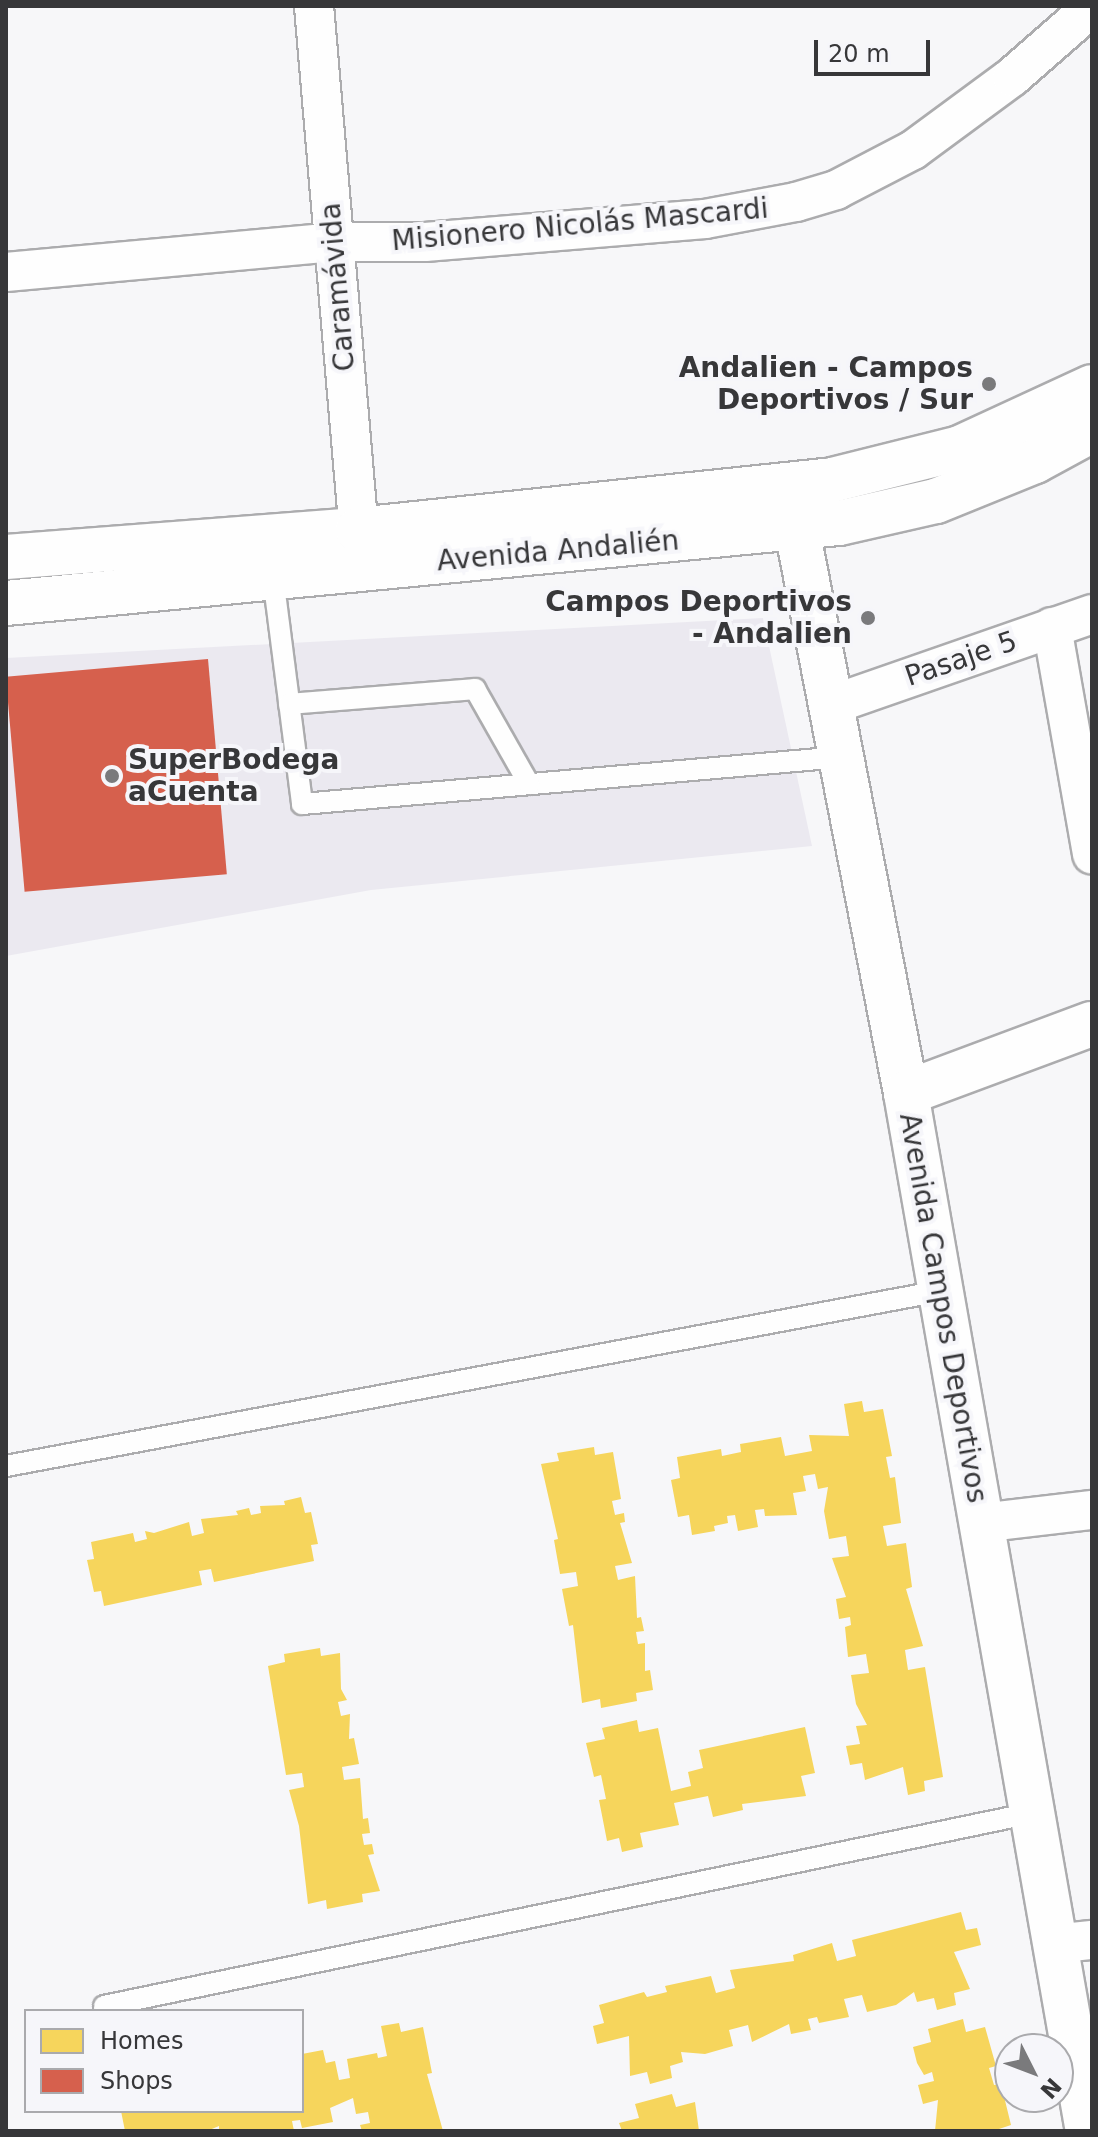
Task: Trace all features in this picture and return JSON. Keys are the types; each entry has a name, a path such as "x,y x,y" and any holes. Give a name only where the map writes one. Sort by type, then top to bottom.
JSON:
{"main road":[{"name":"Avenida Andalién","path":"6,603 273,577 360,549 875,472 960,448 1092,387"},
{"name":"Avenida Andalién","path":"6,557 360,549 796,528 936,501 1035,461 1092,430"},
{"name":"Avenida Campos Deportivos","path":"789,486 906,1093 1032,1813 1073,1942 1088,2131"},
{"path":"906,1093 1092,1024"}],"street":[{"name":"Caramávida","path":"314,6 360,549"},
{"name":"Misionero Nicolás Mascardi","path":"6,272 334,242 414,243 705,219 836,190 913,150 962,115 1092,7"},
{"name":"Pasaje 5","path":"831,705 1092,614"},
{"path":"1052,627 1092,855"},
{"path":"981,1523 1092,1510"}],"lane":[{"path":"273,577 302,804 841,757"},
{"path":"289,704 475,689 529,784"},
{"path":"6,1466 940,1291"},
{"path":"104,2006 1032,1813"}],"shaded area":[{"path":"763,618 812,846 371,890 6,956 6,658"}],"building: Homes":[{"path":"862,1401 864,1412 883,1409 892,1456 886,1457 890,1478 895,1477 901,1523 883,1526 887,1546 906,1543 912,1587 906,1589 923,1646 905,1650 908,1670 925,1667 943,1777 924,1781 925,1791 908,1795 903,1767 865,1780 862,1763 850,1765 846,1746 860,1744 856,1726 867,1725 856,1704 851,1675 869,1673 866,1654 848,1657 845,1627 851,1625 850,1617 839,1619 836,1599 846,1597 832,1558 849,1556 846,1536 829,1539 824,1511 828,1487 818,1489 815,1474 803,1476 806,1491 793,1493 797,1515 765,1516 764,1509 755,1510 758,1527 738,1531 735,1515 727,1516 728,1523 714,1526 715,1531 692,1535 689,1515 678,1517 671,1480 680,1478 677,1457 721,1449 722,1456 741,1452 740,1444 781,1437 785,1456 812,1451 809,1435 849,1436 844,1404"},
{"path":"594,1447 595,1455 613,1452 621,1499 612,1501 615,1515 624,1513 625,1522 620,1523 632,1563 615,1566 618,1580 635,1576 637,1618 641,1617 644,1631 636,1632 638,1644 645,1643 645,1671 650,1670 653,1690 636,1693 637,1701 601,1708 600,1699 582,1703 573,1625 569,1626 562,1589 578,1586 576,1572 560,1574 554,1540 558,1539 541,1464 559,1461 557,1453"},
{"path":"301,1497 305,1513 311,1512 318,1544 311,1545 314,1561 214,1582 211,1569 199,1571 202,1585 104,1606 101,1591 94,1592 87,1560 94,1559 91,1542 133,1533 135,1542 147,1539 145,1531 154,1533 189,1522 192,1536 204,1533 201,1519 238,1515 236,1511 249,1508 251,1515 261,1513 260,1506 285,1505 284,1501"},
{"path":"320,1648 321,1656 340,1653 341,1689 347,1700 338,1702 341,1716 350,1714 349,1739 354,1738 359,1764 342,1767 344,1780 360,1778 363,1819 368,1818 370,1833 362,1834 364,1845 372,1844 374,1854 368,1855 380,1891 362,1894 363,1902 327,1909 326,1900 308,1904 299,1826 289,1790 304,1787 302,1773 286,1775 268,1666 285,1662 284,1654"},
{"path":"637,1720 639,1732 658,1728 671,1791 691,1786 688,1772 703,1768 699,1750 805,1727 815,1773 801,1776 806,1796 742,1804 743,1810 713,1817 708,1796 674,1803 679,1825 640,1833 643,1847 622,1852 619,1838 607,1841 599,1800 606,1799 601,1775 594,1777 586,1743 605,1739 602,1728"},
{"path":"961,1912 966,1930 977,1928 981,1945 954,1952 970,1989 954,1993 956,2005 937,2010 934,1998 917,2002 914,1992 896,2005 867,2012 862,1995 844,1999 849,2017 819,2023 817,2017 808,2019 811,2030 791,2034 789,2024 752,2042 748,2025 729,2030 733,2046 705,2054 681,2052 683,2062 670,2066 672,2078 650,2084 647,2072 630,2076 629,2036 597,2044 593,2026 604,2023 599,2005 644,1992 647,1997 667,1992 665,1986 711,1976 716,1993 735,1988 730,1970 794,1961 793,1955 832,1943 837,1961 856,1956 852,1940"},
{"path":"963,2019 966,2032 985,2027 994,2059 994,2067 989,2068 994,2085 994,2113 1008,2113 1011,2125 993,2131 935,2131 938,2100 923,2104 918,2085 934,2081 932,2072 924,2075 913,2047 931,2042 928,2029"},
{"path":"399,2023 401,2032 423,2027 432,2073 427,2074 443,2131 362,2131 360,2125 370,2123 368,2112 356,2114 353,2098 330,2108 333,2122 302,2128 300,2120 292,2121 294,2131 219,2130 219,2126 207,2131 125,2131 121,2113 304,2113 304,2054 323,2050 326,2063 335,2061 339,2080 350,2078 347,2059 377,2053 378,2058 387,2056 381,2026"},
{"path":"672,2094 676,2107 695,2102 699,2131 622,2131 619,2123 639,2118 635,2104"}],"building: Shops":[{"name":"SuperBodega aCuenta","path":"208,659 227,874 25,892 6,677"}],"place":[{"name":"Andalien - Campos Deportivos / Sur","path":"989,384"},
{"name":"Campos Deportivos - Andalien","path":"868,618"},
{"name":"SuperBodega aCuenta","path":"112,776"}]}
